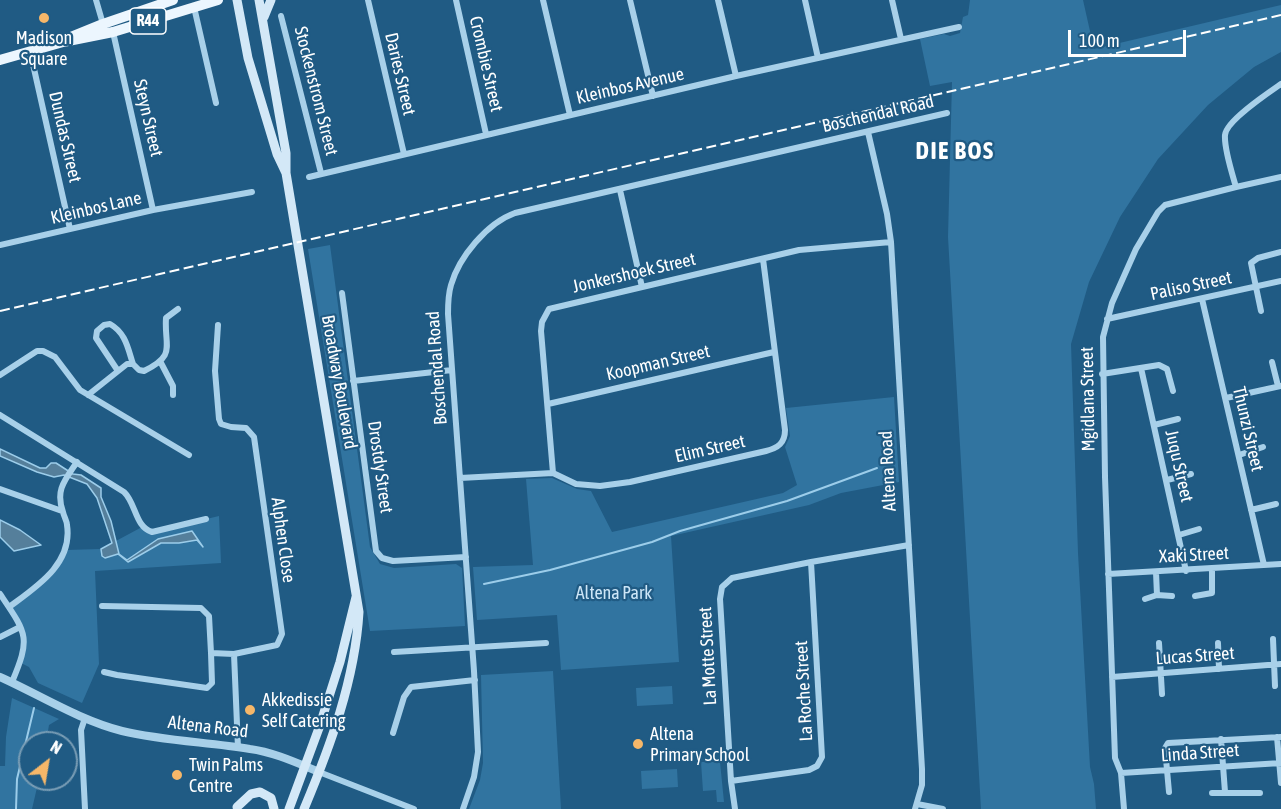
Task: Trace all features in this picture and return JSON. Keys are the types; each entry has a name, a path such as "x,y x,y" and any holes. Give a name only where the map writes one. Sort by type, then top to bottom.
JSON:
{"main road":[{"name":"R44","path":"63,42 76,33 173,0"},
{"name":"R44","path":"0,60 63,42 112,32 218,0"},
{"name":"Broadway Boulevard","path":"237,0 248,58 277,154 286,173"},
{"name":"Broadway Boulevard","path":"259,0 264,18 286,153 286,173 359,612 353,663 319,772 304,809"},
{"path":"264,18 271,0"},
{"name":"Broadway Boulevard","path":"289,809 340,662 356,597"},
{"path":"237,807 248,796 260,792 271,798 274,809"}],"street":[{"path":"96,0 103,24"},
{"name":"Daries Street","path":"368,0 404,154"},
{"name":"Crombie Street","path":"456,0 486,134"},
{"path":"543,0 570,115"},
{"path":"630,0 653,96"},
{"path":"718,0 736,76"},
{"path":"805,0 818,58"},
{"path":"892,0 901,39"},
{"path":"194,7 216,103"},
{"name":"Stockenstrom Street","path":"282,16 321,173"},
{"name":"Kleinbos Avenue","path":"309,177 736,76 959,27"},
{"name":"Steyn Street","path":"112,32 153,210"},
{"name":"Dundas Street","path":"30,51 70,229"},
{"path":"1236,187 1225,138 1226,130 1281,84"},
{"name":"Boschendal Road","path":"463,809 478,759 475,680 448,314 451,285 466,255 496,221 514,213 947,113"},
{"name":"Altena Road","path":"868,132 887,214 891,242 922,769 922,785 916,807"},
{"name":"Mgidlana Street","path":"1124,809 1121,773 1115,758 1102,337 1112,303 1136,249 1162,207 1281,177"},
{"path":"620,189 642,287"},
{"name":"Kleinbos Lane","path":"0,245 200,200 252,192"},
{"name":"Jonkershoek Street","path":"553,473 541,330 542,322 549,309 814,248 891,242"},
{"path":"1261,311 1252,261 1281,252"},
{"name":"Elim Street","path":"460,478 553,473 576,484 600,486 630,482 772,449 783,442 785,430 763,259"},
{"name":"Paliso Street","path":"1107,319 1281,281"},
{"name":"Drostdy Street","path":"342,293 375,546 379,555 385,560 393,561 466,556"},
{"name":"Thunzi Street","path":"1202,299 1264,565"},
{"path":"118,370 96,338 97,332 104,325 110,324 118,329 128,344 134,364 139,370 144,371 165,358 166,318 178,309"},
{"name":"Alphen Close","path":"218,325 215,371 219,419 221,424 226,426 246,428 254,437 282,634 277,645 234,654"},
{"path":"0,375 37,351 43,351 59,361 77,387 88,395 189,455"},
{"name":"Koopman Street","path":"548,404 774,352"},
{"path":"160,361 173,386 173,395"},
{"path":"1226,398 1279,386 1272,362"},
{"path":"88,395 118,370 127,364 134,364"},
{"path":"1102,374 1159,365 1167,369 1173,391"},
{"name":"Juqu Street","path":"1141,368 1186,571"},
{"path":"353,381 452,370"},
{"path":"0,415 127,494 142,527 148,531 206,519"},
{"path":"1154,425 1178,419"},
{"path":"1239,455 1263,447"},
{"path":"9,607 58,566 65,550 68,534 59,493 77,462"},
{"path":"1167,480 1191,474"},
{"path":"0,489 62,511"},
{"path":"1251,510 1276,504"},
{"path":"1179,535 1199,529"},
{"name":"La Motte Street","path":"735,809 731,781 720,591 724,584 732,578 909,545"},
{"name":"La Roche Street","path":"731,781 809,770 817,766 822,757 812,562"},
{"name":"Xaki Street","path":"1108,573 1186,571 1281,564"},
{"path":"1195,596 1212,593 1212,569"},
{"path":"1156,572 1157,595"},
{"path":"0,594 20,627 25,640 12,682"},
{"path":"1145,599 1157,595 1172,596"},
{"path":"102,606 204,610 209,616 213,683 207,688 104,672"},
{"path":"0,637 20,627"},
{"path":"1274,639 1278,664 1275,686"},
{"path":"394,652 546,643"},
{"path":"1159,643 1162,694"},
{"path":"1218,643 1219,669"},
{"path":"210,653 234,654 238,748"},
{"name":"Lucas Street","path":"1112,677 1278,664"},
{"name":"Altena Road","path":"0,677 85,718 114,728 139,734 266,752 414,809"},
{"path":"393,734 404,697 411,687 475,680"},
{"path":"85,718 81,730 85,809"},
{"path":"1169,792 1165,748 1168,743 1279,737 1281,783"},
{"path":"1221,739 1225,792"},
{"name":"Linda Street","path":"1121,773 1280,763"},
{"path":"1212,794 1260,793"},
{"path":"916,807 943,809"}],"green space":[{"path":"970,0 1083,0 1094,49 1281,5 1281,52 1254,67 1208,105 1158,159 1120,217 1089,282 1071,344 1078,553 1090,767 1096,809 981,809 948,237 952,82 930,86 920,39 960,33 963,17 968,15"},
{"path":"330,245 370,547 380,564 394,568 456,564 462,568 465,626 370,631 308,249"},
{"name":"Altena Park","path":"894,397 899,482 841,493 809,505 671,536 679,662 561,670 557,615 477,620 473,567 533,565 526,479 552,478 577,489 591,491 612,532 783,493 797,485 785,447 790,436 786,408"},
{"path":"219,516 221,563 95,571 99,664 82,703 38,683 29,667 21,663 26,640 10,607 49,576 66,550 101,549 142,527 152,532"},
{"path":"553,671 561,809 469,809 480,780 483,763 481,675"},
{"path":"672,686 673,704 637,706 636,688"},
{"path":"12,698 59,719 49,725 48,731 18,731 18,791 36,791 32,809 0,809 0,766 5,766 6,737"},
{"path":"701,762 720,762 724,802 717,802 716,790 703,791"},
{"path":"677,769 678,787 642,789 641,771"}],"shaded area":[{"path":"0,449 40,468 56,463 101,488 101,497 111,521 119,554 127,560 158,539 192,531 203,547 197,540 161,543 128,562 118,554 105,558 102,556 101,549 112,543 97,498 87,484 64,475 54,477 37,472 0,456"},
{"path":"0,520 20,530 41,545 14,551 0,537"}],"waterway":[{"path":"484,584 550,570 652,542 680,531 787,501 877,468"},
{"path":"16,809 17,779 34,708"}],"railway":[{"path":"0,311 1281,15"}],"place":[{"name":"Madison Square","path":"44,18"},
{"name":"Akkedissie Self Catering","path":"250,710"},
{"name":"Altena Primary School","path":"638,744"},
{"name":"Twin Palms Centre","path":"177,775"}],"district":[{"name":"DIE BOS","path":"955,151"}]}
